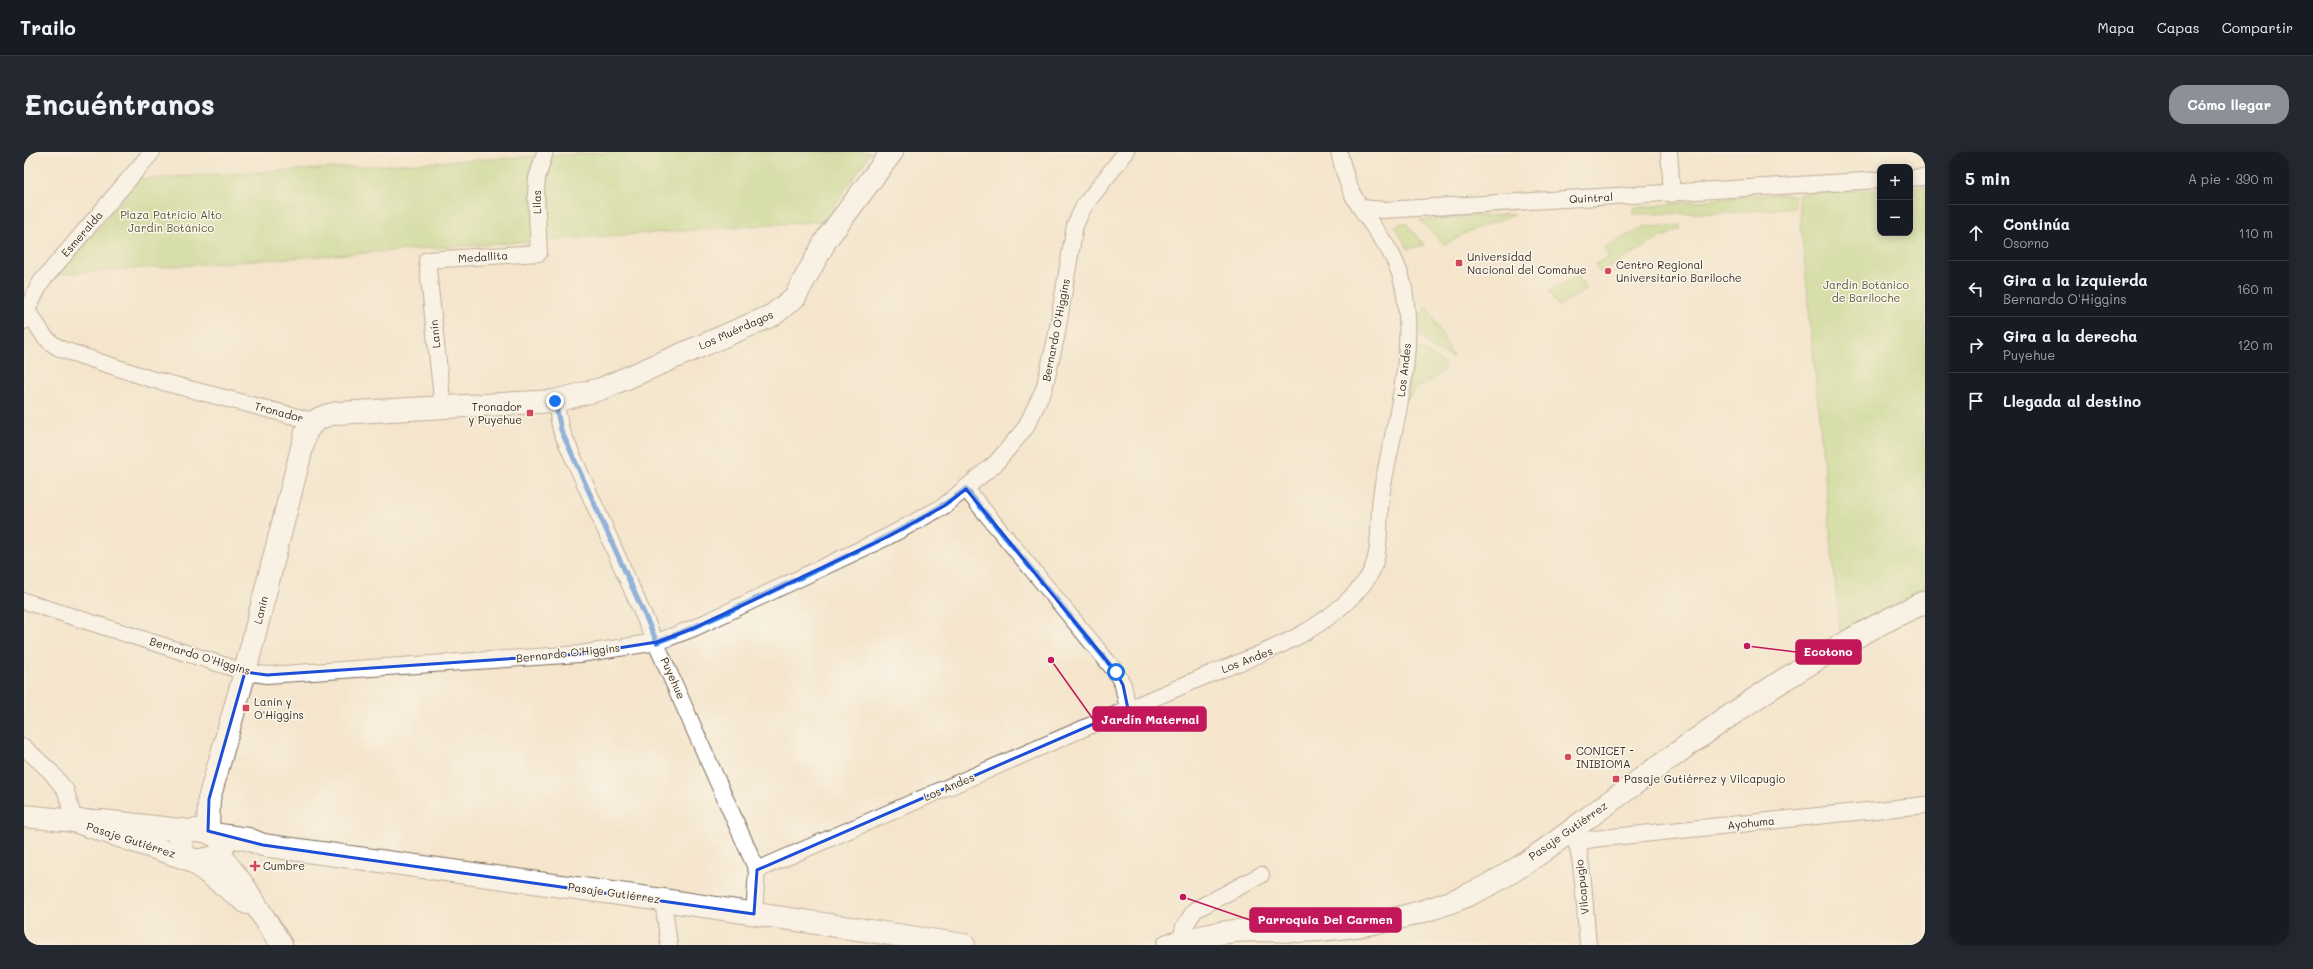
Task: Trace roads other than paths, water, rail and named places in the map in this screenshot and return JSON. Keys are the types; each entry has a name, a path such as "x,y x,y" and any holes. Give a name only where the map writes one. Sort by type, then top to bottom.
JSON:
{"main road":[{"name":"Los Muérdagos","path":"555,401 601,389 773,315 784,307 794,297 826,240 892,152"},
{"name":"Tronador","path":"312,421 323,416 337,413 555,401"},
{"name":"Lanín","path":"202,831 202,810 209,799 245,672 306,432 312,421"},
{"name":"Pasaje Gutiérrez","path":"1176,944 1236,931 1340,928 1383,922 1425,911 1463,897 1574,836 1792,673 1836,646 1925,602"},
{"name":"Pasaje Gutiérrez","path":"24,816 74,821 102,820 202,831 248,839 263,845 662,900 964,945"},
{"name":"Pasaje Gutiérrez","path":"74,821 100,831 190,859"},
{"path":"259,913 190,859 182,851 180,841 184,835 202,831 222,844 221,854 244,886 259,913 281,945"},
{"name":"Pasaje Gutiérrez","path":"221,854 263,845"},
{"path":"190,859 214,858 221,854"}],"street":[{"name":"Esmeralda","path":"25,314 41,282 152,152"},
{"name":"Lilas","path":"539,253 536,193 537,178 546,152"},
{"name":"Bernardo O'Higgins","path":"24,601 245,672 267,675 580,654 657,642 694,628 887,537 944,506 996,463 1026,427 1044,389 1056,338 1075,225 1084,206 1126,152"},
{"path":"1339,152 1345,178 1354,197 1362,208"},
{"path":"1669,152 1672,194"},
{"path":"1913,178 1925,177"},
{"name":"Quintral","path":"1362,208 1384,210 1672,194 1877,180"},
{"name":"Los Andes","path":"757,870 1128,709 1276,649 1299,637 1348,599 1364,583 1373,569 1378,551 1381,493 1403,390 1408,338 1404,290 1398,267 1362,208"},
{"name":"Medallita","path":"427,260 539,253"},
{"name":"Lanín","path":"427,260 443,408"},
{"name":"Tronador","path":"25,314 50,344 61,349 151,379 312,421"},
{"name":"Puyehue","path":"555,401 561,430 657,642 757,870 754,914"},
{"path":"966,489 1116,672 1123,685 1128,709"},
{"path":"24,747 51,772 66,791 74,821"},
{"name":"Ayohuma","path":"1574,836 1593,839 1925,805"},
{"name":"Vilcapugio","path":"1574,836 1588,945"},
{"path":"1176,944 1184,927 1195,910 1261,875"},
{"path":"662,900 669,945"}],"place":[{"name":"Universidad Nacional del Comahue","path":"1459,263"},
{"name":"Centro Regional Universitario Bariloche","path":"1608,271"},
{"name":"Tronador y Puyehue","path":"530,413"},
{"name":"Ecotono","path":"1747,646"},
{"name":"Jardín Maternal","path":"1051,660"},
{"name":"Lanín y O'Higgins","path":"246,708"},
{"name":"CONICET - INIBIOMA","path":"1568,757"},
{"name":"Pasaje Gutiérrez y Vilcapugio","path":"1616,779"},
{"name":"Cumbre","path":"255,866"},
{"name":"Parroquia Del Carmen","path":"1183,897"}],"park label":[{"name":"Plaza Patricio Alto Jardín Botánico","path":"171,221"},
{"name":"Jardín Botánico de Bariloche","path":"1866,291"}]}
